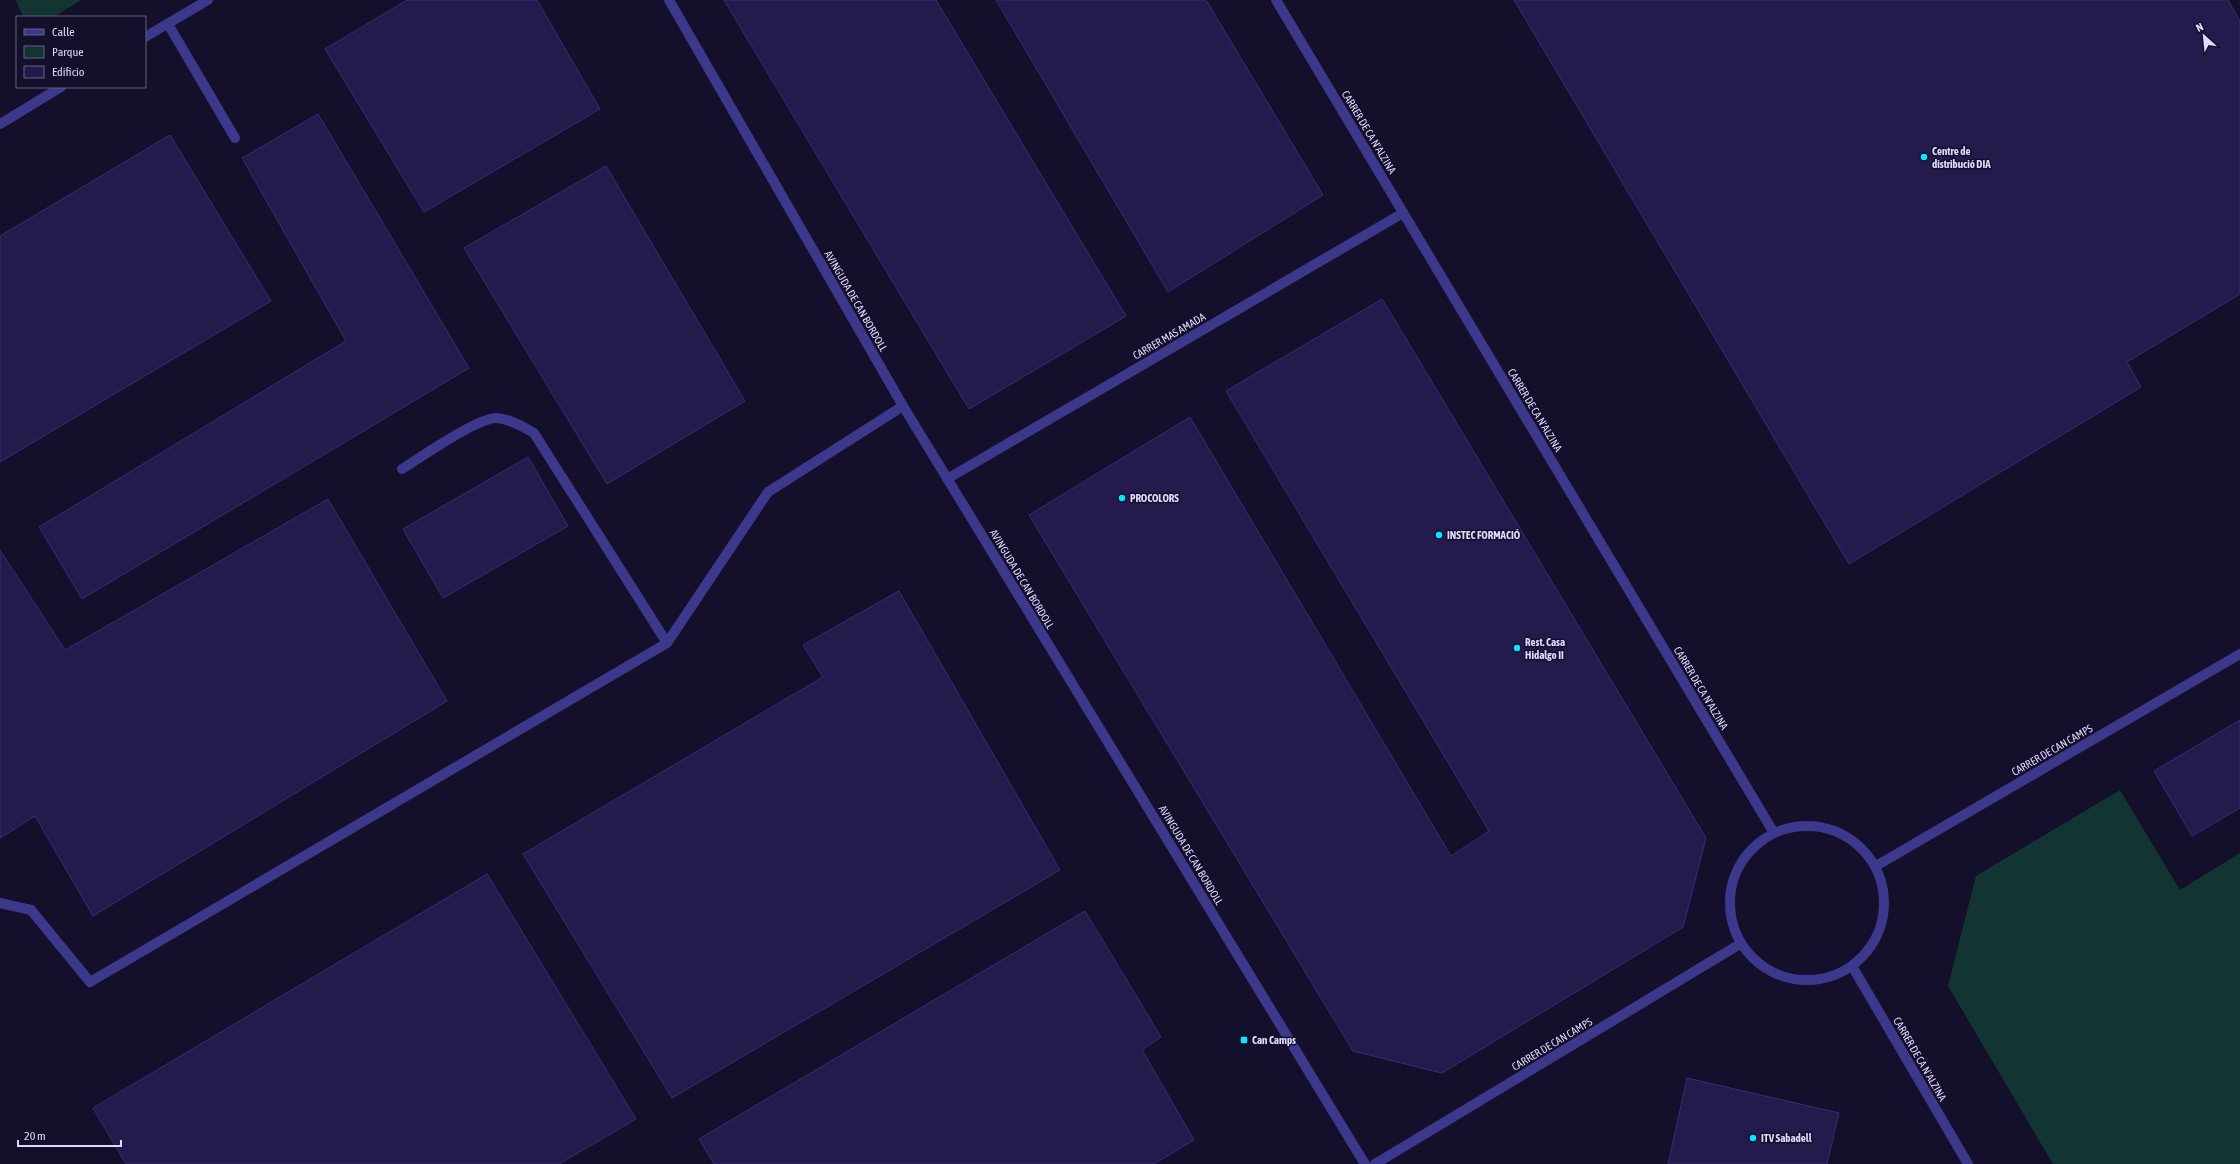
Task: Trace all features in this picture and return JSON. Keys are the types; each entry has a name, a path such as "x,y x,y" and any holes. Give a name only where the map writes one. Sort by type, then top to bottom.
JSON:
{"street":[{"path":"146,36 208,0"},
{"name":"AVINGUDA DE CAN BORDOLL","path":"670,0 903,406 1365,1164"},
{"name":"CARRER DE CA N'ALZINA","path":"1276,0 1774,833"},
{"path":"168,24 235,138"},
{"path":"0,124 59,88"},
{"name":"CARRER MAS AMADA","path":"947,479 1403,213"},
{"path":"0,903 31,910 90,982 667,643 768,492 903,406"},
{"path":"402,469 468,428 496,418 517,424 534,433 667,643"},
{"name":"CARRER DE CAN CAMPS","path":"1876,866 2240,654"},
{"path":"1796,826 1820,826 1842,834 1861,847 1876,866 1883,887 1884,909 1879,931 1868,951 1852,966 1830,978 1804,981 1779,976 1757,963 1740,944 1730,920 1729,894 1737,869 1752,848 1774,833 1796,826"},
{"name":"CARRER DE CAN CAMPS","path":"1375,1164 1740,944"},
{"name":"CARRER DE CA N'ALZINA","path":"1852,966 1968,1164"}],"green space":[{"path":"16,0 81,0 56,16 23,16"},
{"path":"2120,790 2180,890 2240,853 2240,1164 2053,1164 1948,986 1976,876"}],"building":[{"path":"407,0 537,0 600,109 424,212 325,49"},
{"path":"724,0 936,0 1126,316 969,409"},
{"path":"996,0 1206,0 1323,195 1168,292"},
{"name":"Centre de distribució DIA","path":"1514,0 2228,0 2240,21 2240,294 2127,362 2141,387 1849,564"},
{"path":"318,114 469,368 82,599 39,527 346,341 242,158"},
{"path":"170,135 271,301 0,462 0,236"},
{"path":"606,166 745,401 607,484 464,248"},
{"path":"1382,299 1706,838 1683,927 1442,1073 1353,1051 1029,515 1190,417 1451,856 1489,831 1226,391"},
{"path":"528,457 568,526 443,598 403,529"},
{"path":"328,499 447,701 93,916 35,816 0,838 0,550 65,650"},
{"path":"899,591 1060,870 672,1098 523,854 823,677 803,645"},
{"path":"2240,720 2240,808 2192,836 2154,771"},
{"path":"487,874 636,1119 559,1164 126,1164 93,1108"},
{"path":"1085,911 1161,1037 1142,1050 1194,1140 1154,1164 714,1164 699,1139"},
{"name":"ITV Sabadell","path":"1687,1078 1839,1113 1827,1164 1668,1164"}],"place":[{"name":"Centre de distribució DIA","path":"1924,157"},
{"name":"PROCOLORS","path":"1122,498"},
{"name":"INSTEC FORMACIÓ","path":"1439,535"},
{"name":"Rest. Casa Hidalgo II","path":"1517,648"},
{"name":"Can Camps","path":"1244,1040"},
{"name":"ITV Sabadell","path":"1753,1138"}]}
